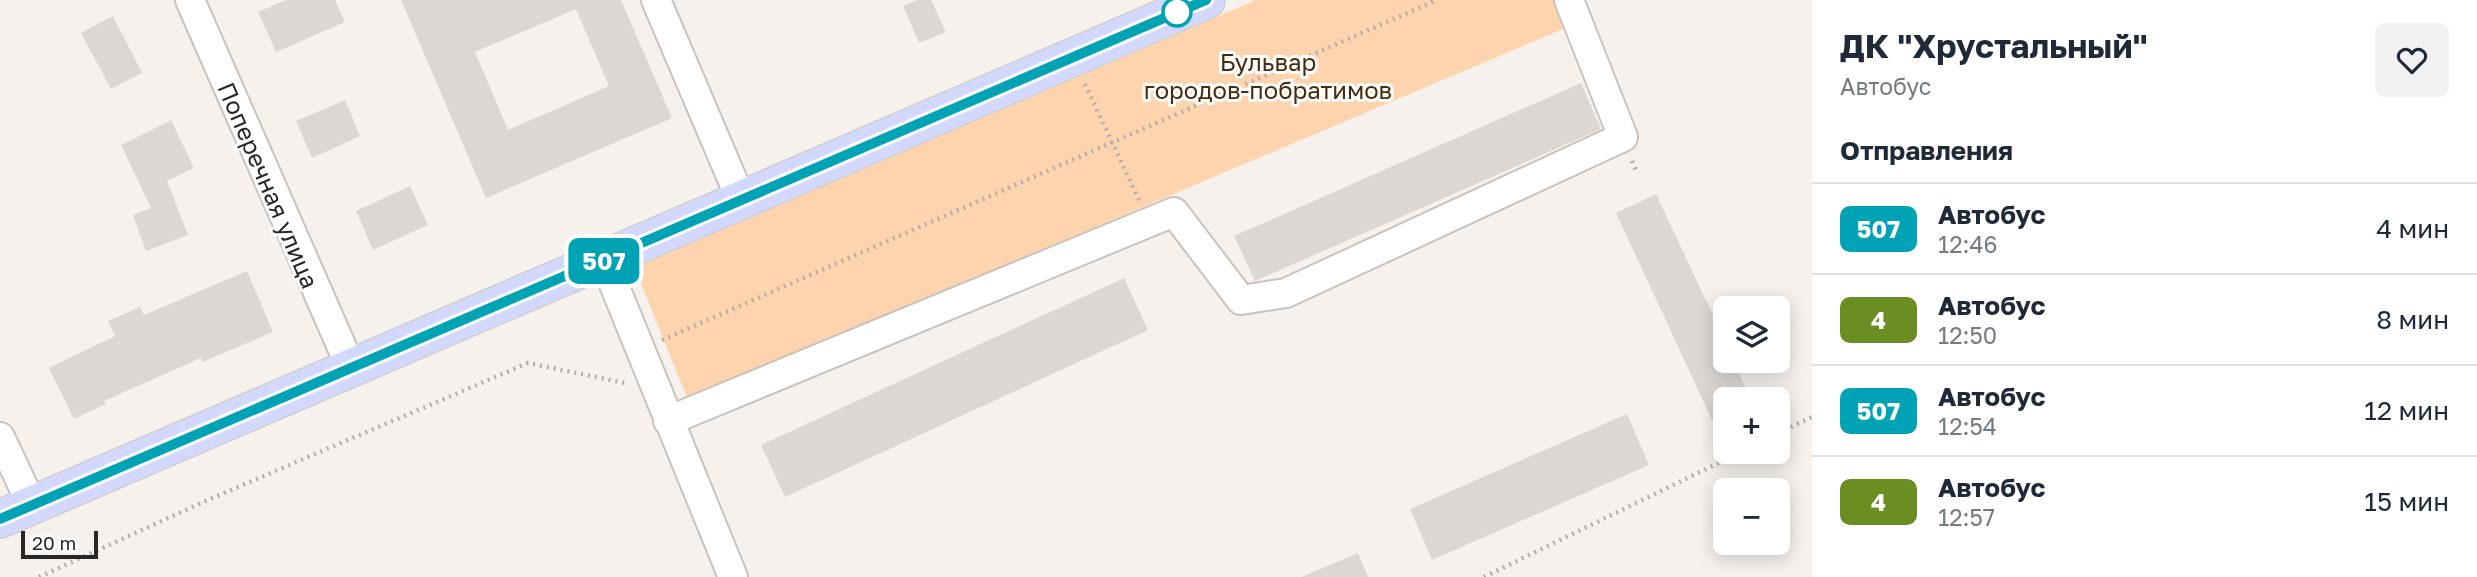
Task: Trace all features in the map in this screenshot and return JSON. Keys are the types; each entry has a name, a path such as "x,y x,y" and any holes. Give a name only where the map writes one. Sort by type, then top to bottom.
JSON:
{"main road":[{"path":"16,512 742,202 1206,0"}],"street":[{"name":"Поперечная улица","path":"190,0 351,368"},
{"path":"656,0 742,202"},
{"path":"668,421 1174,212 1241,300 1286,293 1623,137 1569,0"},
{"path":"604,260 655,391 733,577"},
{"path":"0,437 16,512"}],"path":[{"path":"639,350 1437,0"},
{"path":"1073,57 1150,222"},
{"path":"39,577 210,499 528,363 591,374 655,391"},
{"path":"1790,427 1812,417"},
{"path":"1484,577 1717,464"}],"green space":[{"name":"Бульвар городов-побратимов","path":"1256,0 1559,0 1570,26 688,400 634,266"}],"building":[{"path":"286,0 335,0 345,22 276,52 258,12"},
{"path":"401,0 621,0 672,118 486,198","holes":["576,9 609,86 508,130 475,52"]},
{"path":"917,0 931,0 946,32 919,43 903,6"},
{"path":"113,16 142,73 111,89 81,33"},
{"path":"1581,83 1601,129 1255,281 1234,236"},
{"path":"345,100 360,136 312,158 296,121"},
{"path":"171,120 194,168 167,181 188,235 146,251 133,215 151,208 121,145"},
{"path":"410,186 428,225 373,250 356,211"},
{"path":"1656,194 1713,315 1713,373 1739,373 1745,387 1713,387 1713,422 1616,213"},
{"path":"247,271 273,332 202,362 201,358 104,401 106,404 74,419 49,368 115,336 108,321 140,307 144,315"},
{"path":"1124,278 1148,330 785,497 761,445"},
{"path":"1627,414 1649,465 1432,560 1410,509"},
{"path":"1358,553 1368,577 1302,577"}],"bus line":[{"name":"507","path":"0,519 742,202 1206,0"}]}
